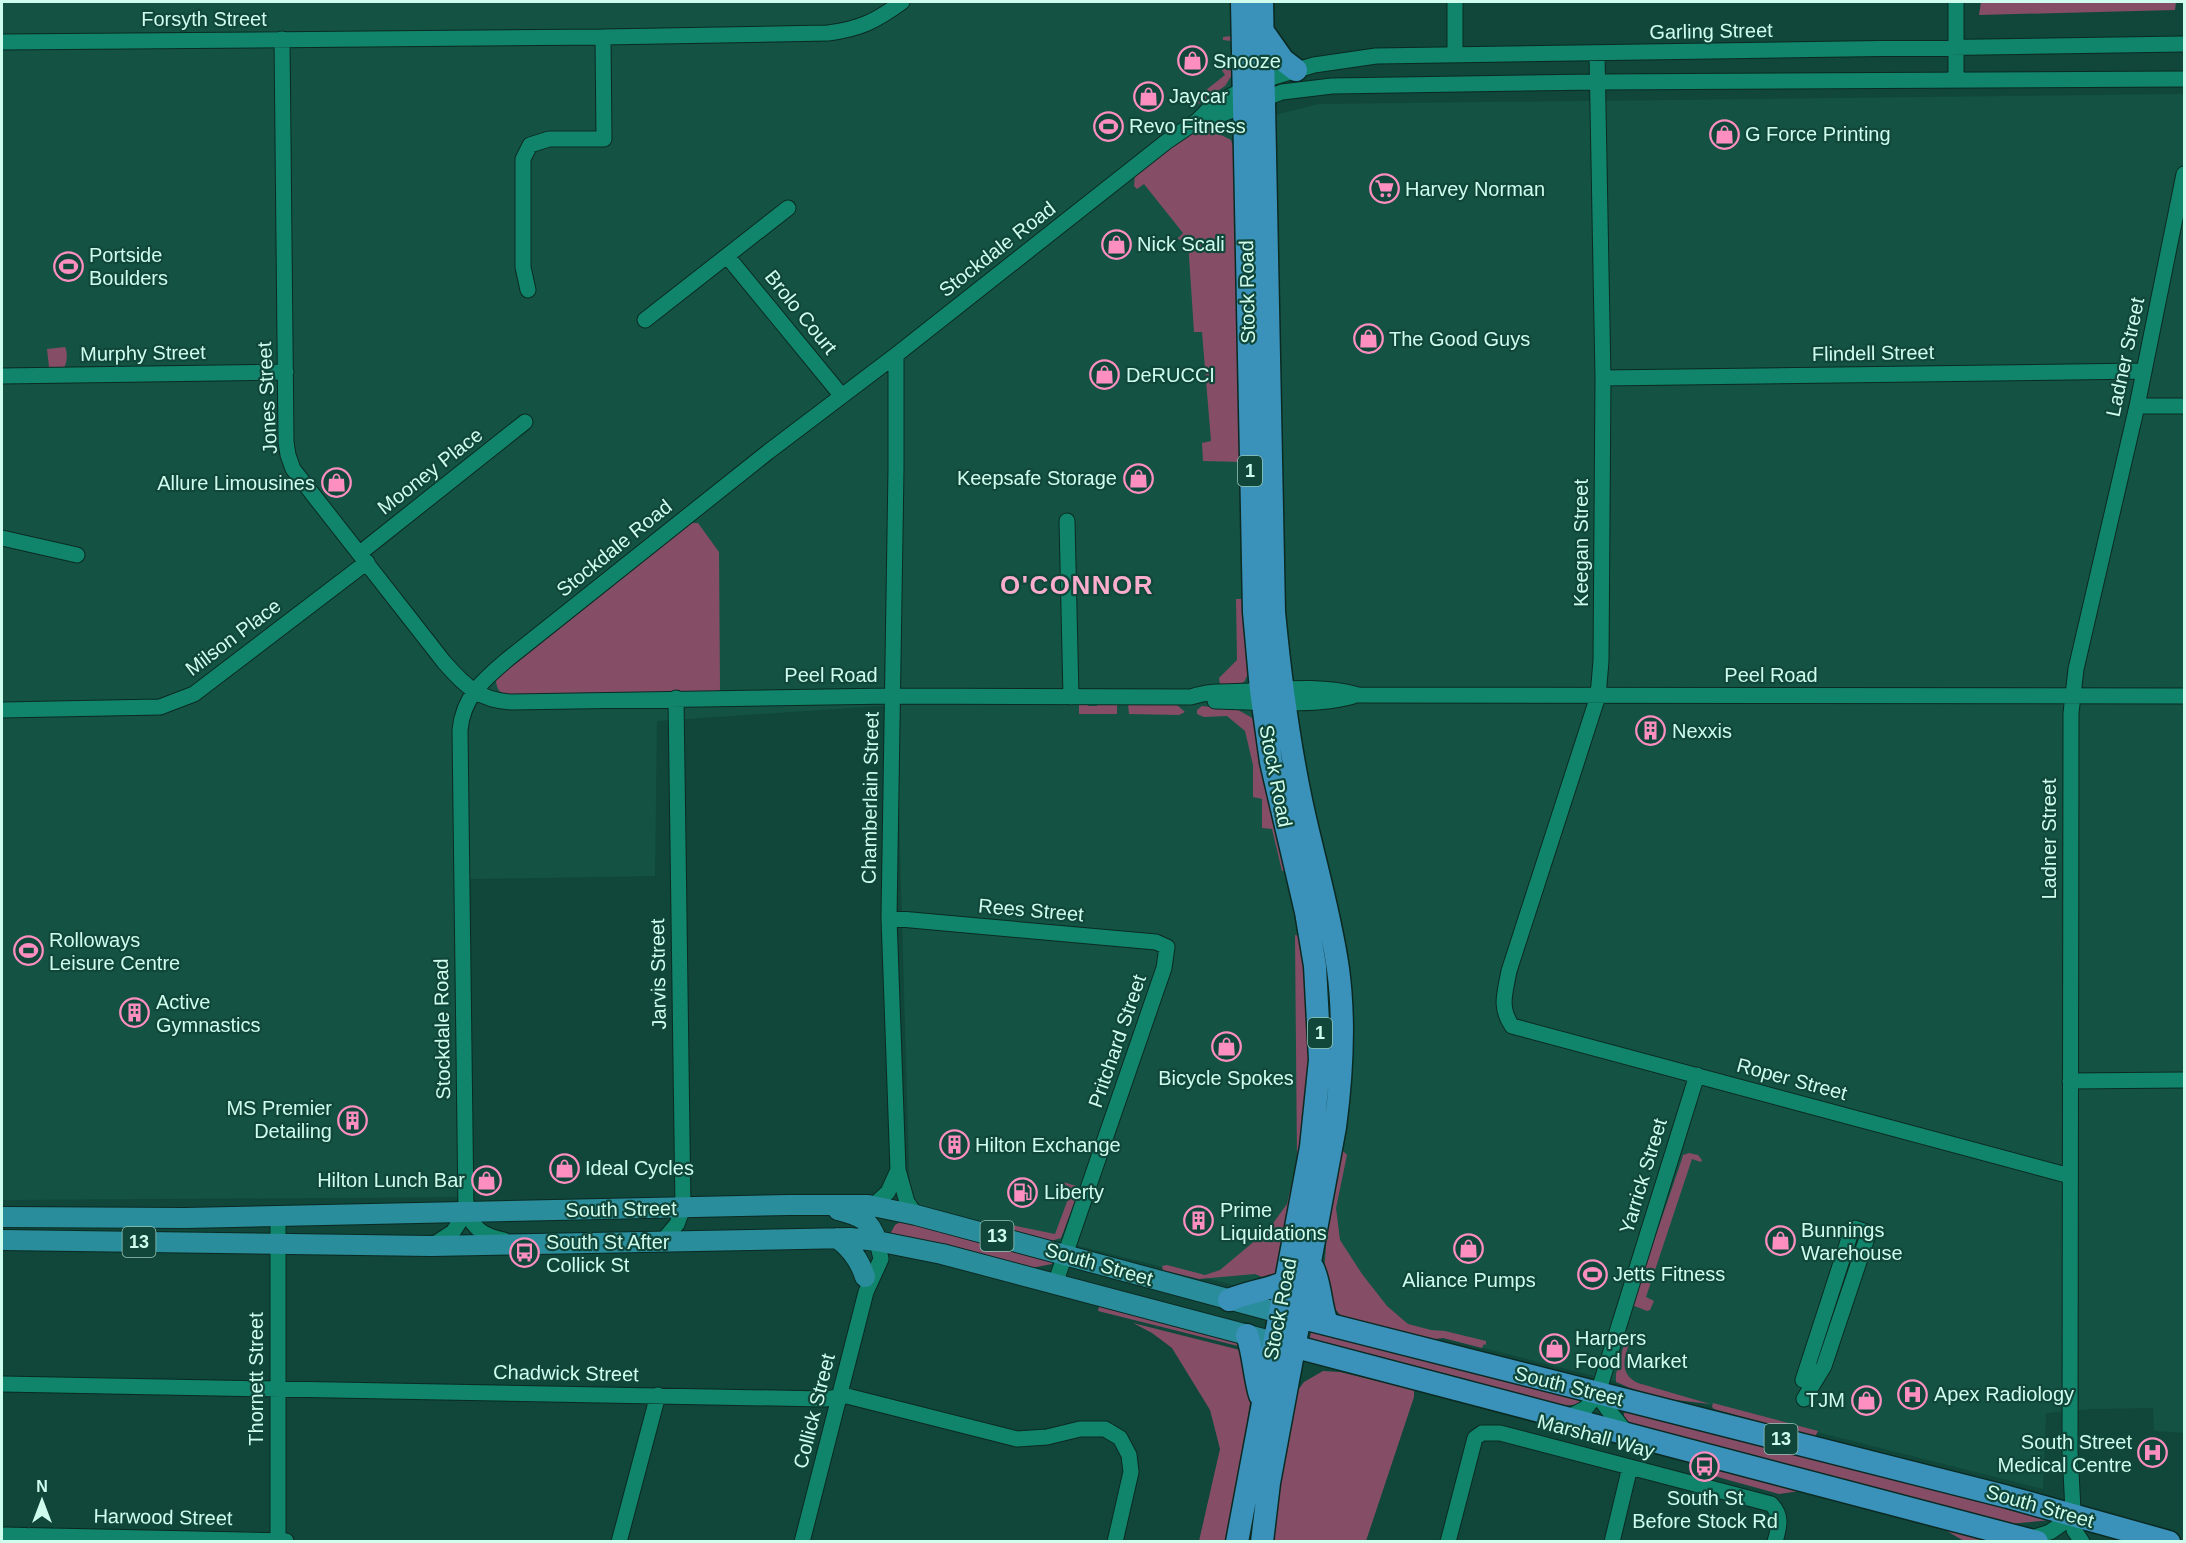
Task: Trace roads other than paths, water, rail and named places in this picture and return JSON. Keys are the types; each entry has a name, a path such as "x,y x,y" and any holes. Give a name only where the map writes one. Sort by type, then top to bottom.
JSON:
{"highway":[{"name":"Stock Road","path":"1242,2 1254,93 1274,587 1271,762 1311,940 1320,1029 1320,1060 1315,1114 1286,1282 1290,1315"},
{"name":"Stock Road","path":"1254,93 1263,30 1262,2"},
{"path":"1263,30 1283,60 1296,70"},
{"name":"Stock Road","path":"1237,1542 1262,1402 1284,1344 1290,1315 1311,1264 1339,1098 1342,1036 1341,1002 1333,938 1299,793 1272,696"},
{"path":"1311,1264 1319,1280 1322,1308 1327,1323"},
{"path":"1229,1300 1247,1292 1266,1289 1286,1282"},
{"name":"South Street","path":"1290,1315 2008,1497 2169,1542"},
{"path":"1247,1335 1262,1402"},
{"name":"Stock Road","path":"1262,1542 1269,1483 1289,1374 1284,1344"},
{"name":"South Street","path":"1284,1344 2033,1540"},
{"path":"1289,1374 1321,1366 1338,1358"}],"main road":[{"path":"818,1205 856,1215 866,1221 873,1228 877,1241"},
{"name":"South Street","path":"2,1217 185,1218 874,1205 1290,1315"},
{"path":"877,1241 889,1224 910,1213"},
{"path":"77,1218 88,1229 108,1242"},
{"path":"185,1218 188,1229 186,1243"},
{"name":"South Street","path":"2,1239 431,1246 837,1238 877,1241 942,1254 1284,1344"},
{"path":"837,1238 853,1252 862,1268 866,1285"}],"street":[{"name":"Forsyth Street","path":"2,42 828,33 864,26 902,2"},
{"path":"1455,2 1455,55"},
{"path":"1956,2 1956,80"},
{"path":"528,291 523,267 523,159 530,145 549,140 604,139 603,37"},
{"name":"Jones Street","path":"282,39 286,442 293,469 444,662 459,680 473,690"},
{"name":"Garling Street","path":"1254,93 1296,70 1357,58 2184,44"},
{"name":"Keegan Street","path":"1506,1018 1503,1007 1509,971 1598,696 1601,661 1603,378 1597,54"},
{"path":"1254,93 1332,86 1598,82 2184,79"},
{"name":"Stockdale Road","path":"466,1212 460,730 465,706 473,690 515,653 841,395 896,355 1166,142 1197,121 1214,104 1254,93"},
{"name":"Ladner Street","path":"2082,1542 2074,1530 2070,1452 2069,791 2072,696 2076,669 2137,406 2184,174"},
{"path":"645,320 788,208"},
{"name":"Brolo Court","path":"728,256 841,395"},
{"name":"Chamberlain Street","path":"896,355 890,918 898,1170 910,1213"},
{"name":"Flindell Street","path":"1603,378 2144,371"},
{"name":"Murphy Street","path":"2,376 286,372"},
{"path":"2137,406 2184,406"},
{"name":"Mooney Place","path":"364,558 525,422"},
{"path":"1067,521 1071,697"},
{"path":"2,538 77,555"},
{"name":"Milson Place","path":"2,710 160,708 194,694 364,558"},
{"name":"Peel Road","path":"473,690 497,701 892,696 1191,697 1204,701 1272,696 1341,700 1358,695 2184,696"},
{"name":"Jarvis Street","path":"676,698 683,1208"},
{"name":"Rees Street","path":"890,918 1162,943 1167,947"},
{"name":"Pritchard Street","path":"1054,1284 1164,968 1167,947"},
{"name":"Roper Street","path":"1506,1018 1512,1026 2070,1176"},
{"name":"Yarrick Street","path":"1565,1419 1586,1408 1598,1393 1697,1075"},
{"path":"2070,1081 2184,1080"},
{"path":"874,1205 888,1191 898,1170"},
{"path":"661,1243 676,1224 683,1208"},
{"path":"431,1246 453,1232 466,1212 474,1227 484,1234 523,1244"},
{"name":"Thornett Street","path":"278,1216 278,1541"},
{"path":"1803,1380 1852,1229 1867,1232 1868,1235 1824,1366 1804,1399"},
{"name":"Collick Street","path":"802,1542 866,1285 872,1251 877,1241"},
{"name":"Chadwick Street","path":"2,1384 838,1398 848,1396 1017,1439 1047,1437 1080,1429 1105,1429 1120,1438 1129,1455 1131,1472 1115,1542"},
{"path":"1598,1393 1606,1410 1621,1423 1627,1435"},
{"path":"619,1542 658,1395"},
{"name":"Marshall Way","path":"1448,1542 1475,1438 1482,1433 1500,1432 1771,1504 1780,1518 1775,1542"},
{"path":"1612,1542 1630,1467"},
{"path":"2033,1540 2050,1532 2073,1516"},
{"name":"Harwood Street","path":"2,1535 288,1542"}],"place":[{"name":"Snooze","path":"1192,61"},
{"name":"Jaycar","path":"1148,96"},
{"name":"Revo Fitness","path":"1108,126"},
{"name":"G Force Printing","path":"1724,134"},
{"name":"Harvey Norman","path":"1384,189"},
{"name":"Nick Scali","path":"1116,244"},
{"name":"Portside Boulders","path":"68,266"},
{"name":"The Good Guys","path":"1368,339"},
{"name":"DeRUCCI","path":"1105,375"},
{"name":"Keepsafe Storage","path":"1138,478"},
{"name":"Allure Limousines","path":"336,483"},
{"name":"Nexxis","path":"1651,731"},
{"name":"Rolloways Leisure Centre","path":"28,951"},
{"name":"Active Gymnastics","path":"135,1013"},
{"name":"Bicycle Spokes","path":"1226,1047"},
{"name":"MS Premier Detailing","path":"353,1120"},
{"name":"Hilton Exchange","path":"954,1145"},
{"name":"Ideal Cycles","path":"564,1168"},
{"name":"Hilton Lunch Bar","path":"486,1180"},
{"name":"Liberty","path":"1023,1192"},
{"name":"Prime Liquidations","path":"1199,1221"},
{"name":"Bunnings Warehouse","path":"1780,1241"},
{"name":"Aliance Pumps","path":"1469,1249"},
{"name":"South St After Collick St","path":"525,1253"},
{"name":"Jetts Fitness","path":"1592,1274"},
{"name":"Harpers Food Market","path":"1554,1349"},
{"name":"Apex Radiology","path":"1913,1394"},
{"name":"TJM","path":"1866,1400"},
{"name":"South Street Medical Centre","path":"2153,1453"},
{"name":"South St Before Stock Rd","path":"1705,1467"}],"district":[{"name":"O'CONNOR","path":"1077,585"}]}
